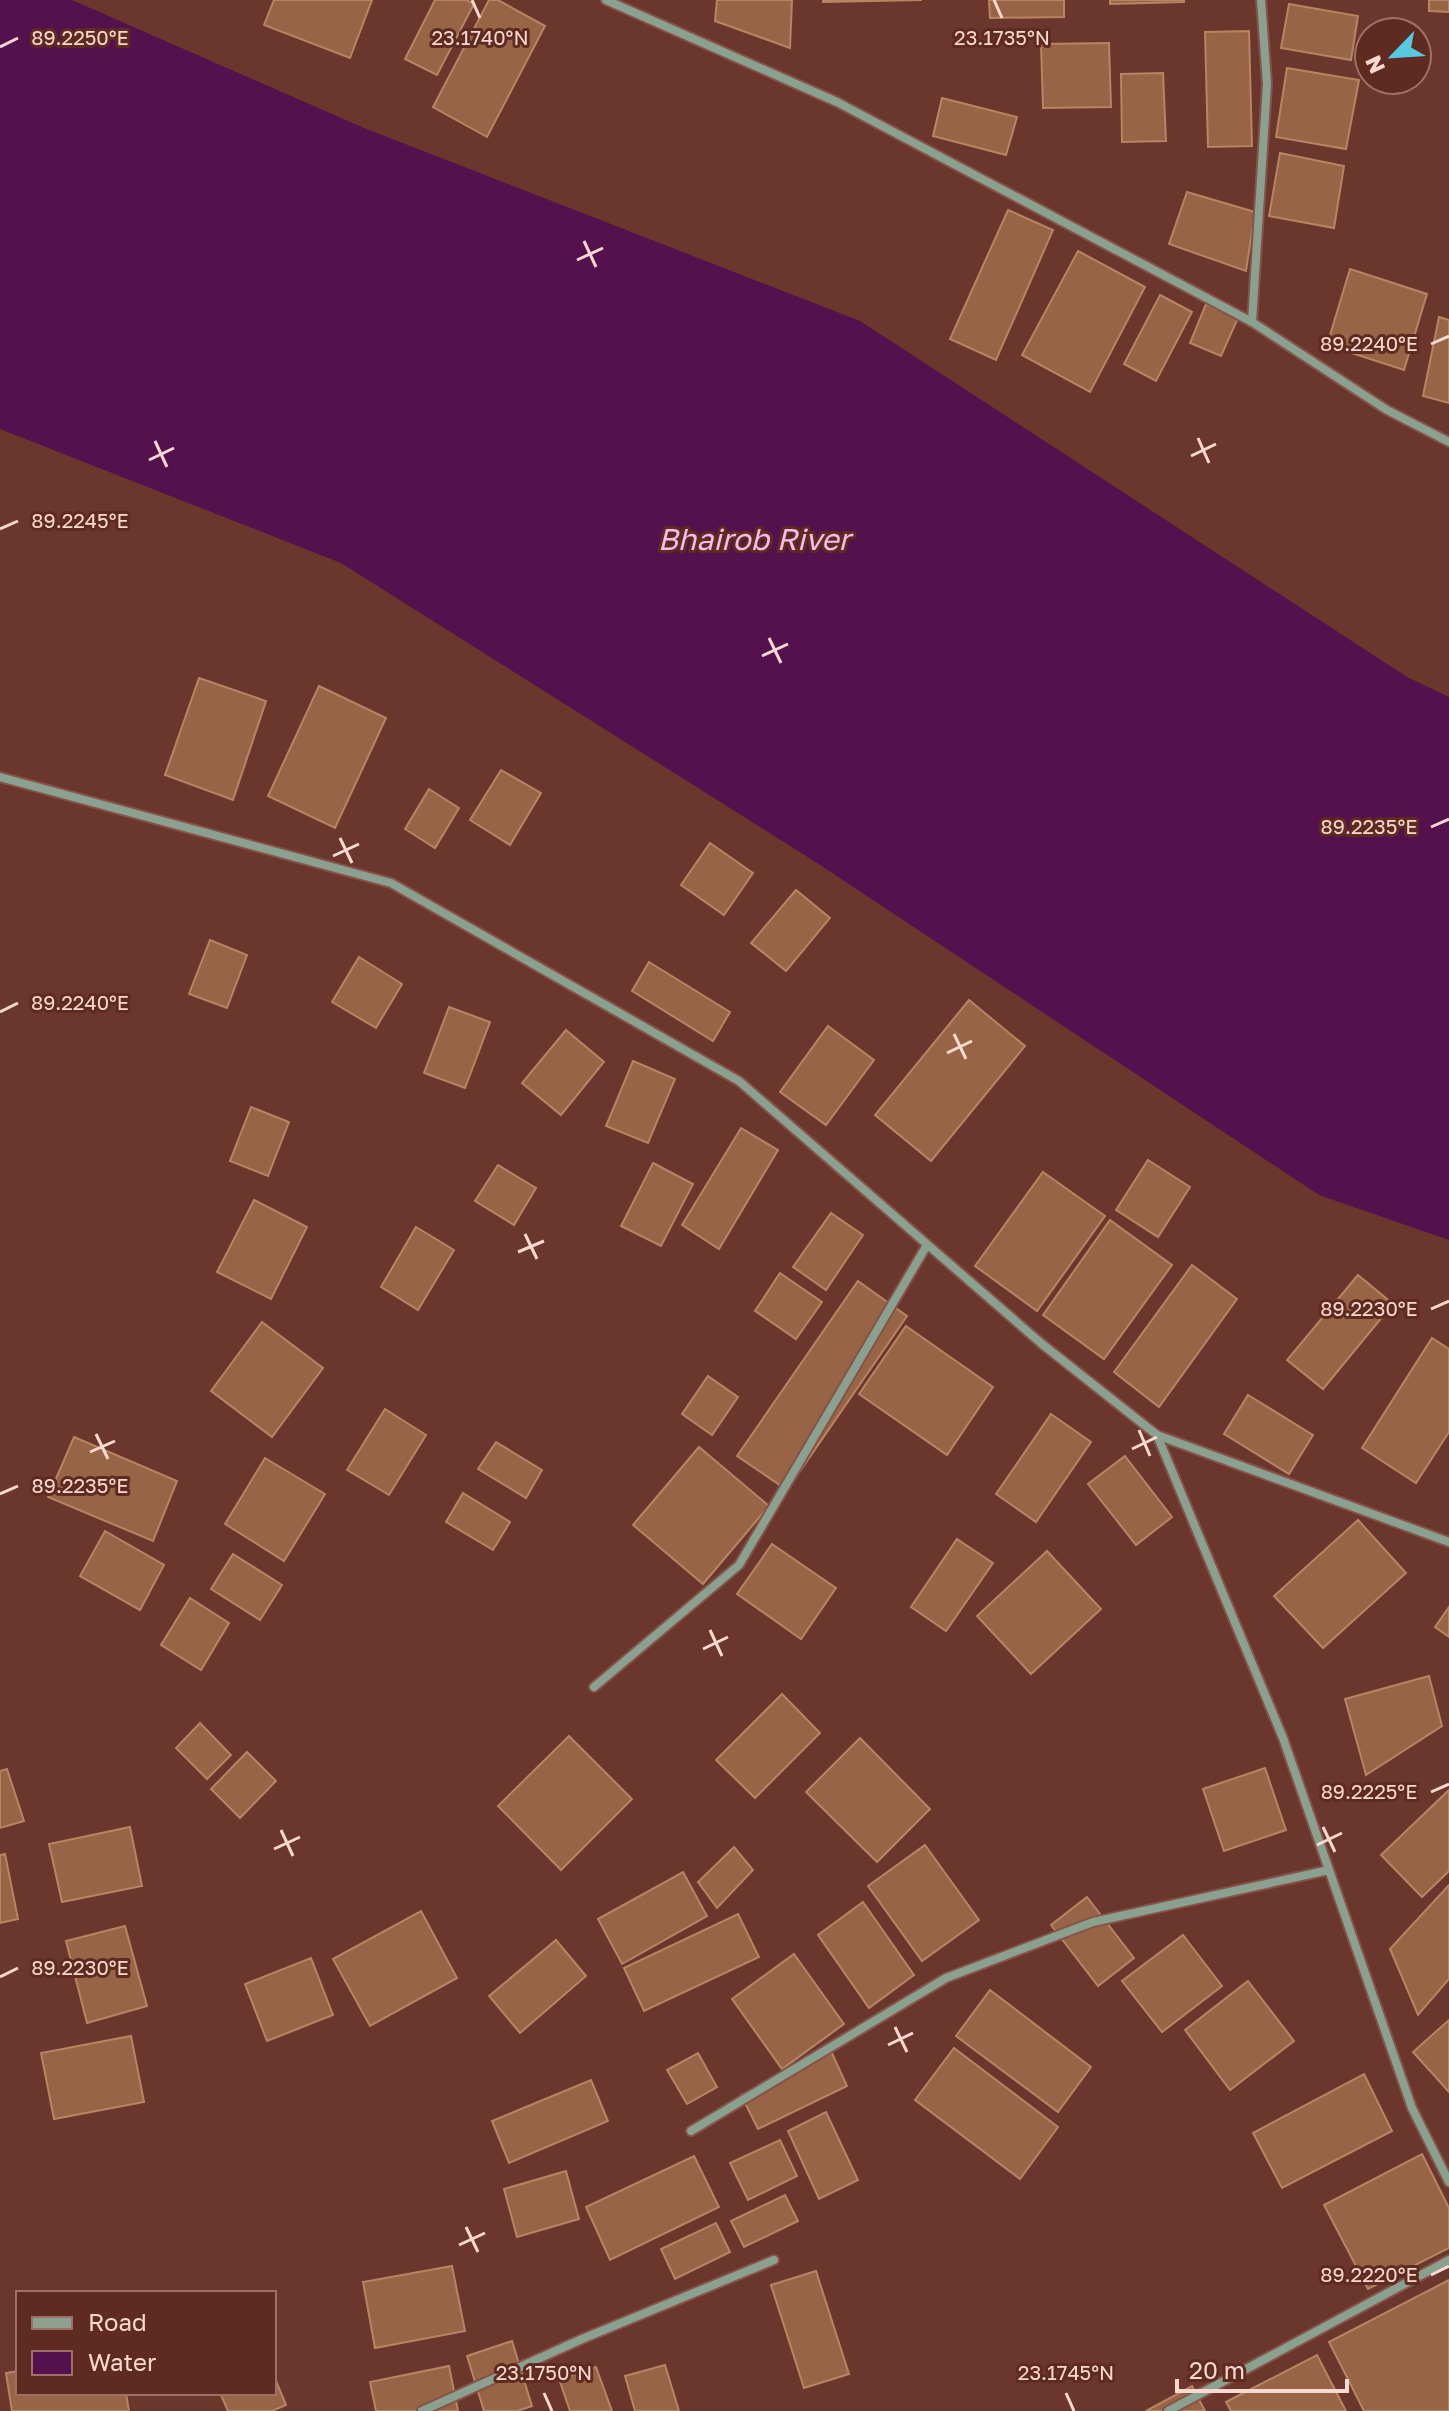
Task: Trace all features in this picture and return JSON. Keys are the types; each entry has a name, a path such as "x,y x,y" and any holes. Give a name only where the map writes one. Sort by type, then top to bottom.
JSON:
{"street":[{"path":"606,0 837,102 1252,322 1387,410 1449,442"},
{"path":"1252,322 1267,84 1261,0"},
{"path":"0,777 391,883 739,1081 1042,1344 1157,1435 1449,1542"},
{"path":"594,1687 739,1565 927,1245"},
{"path":"1157,1435 1283,1738 1412,2108 1449,2182"},
{"path":"691,2131 946,1978 1093,1922 1329,1870"},
{"path":"422,2411 582,2339 774,2260"},
{"path":"1168,2411 1449,2260"}],"water":[{"name":"Bhairob River","path":"0,0 72,0 364,128 860,321 1407,677 1449,697 1449,1240 1319,1195 814,861 341,563 0,429"}],"building":[{"path":"274,0 372,0 350,58 264,25"},
{"path":"435,0 466,0 474,4 437,75 405,59"},
{"path":"489,0 498,0 545,26 487,137 433,107"},
{"path":"717,0 792,0 790,48 715,21"},
{"path":"823,0 922,0 823,2"},
{"path":"989,0 1064,0 1064,17 990,18"},
{"path":"1110,0 1184,0 1184,2 1110,4"},
{"path":"1429,0 1449,0 1449,12 1429,11"},
{"path":"1289,4 1358,16 1353,16 1351,60 1281,48"},
{"path":"1249,31 1252,146 1208,147 1205,32"},
{"path":"1109,43 1111,107 1043,108 1041,44"},
{"path":"1287,68 1353,79 1353,96 1356,96 1346,149 1276,137"},
{"path":"1163,73 1166,141 1122,142 1121,74"},
{"path":"942,98 1017,117 1006,155 933,136"},
{"path":"1280,153 1344,166 1334,228 1269,216"},
{"path":"1187,192 1255,212 1246,271 1169,244"},
{"path":"1008,210 1053,230 996,360 950,339"},
{"path":"1078,251 1145,287 1090,392 1022,355"},
{"path":"1350,269 1427,294 1404,370 1327,345"},
{"path":"1160,295 1192,312 1156,381 1124,364"},
{"path":"1206,304 1238,318 1221,356 1190,343"},
{"path":"1439,317 1449,320 1449,403 1423,396"},
{"path":"199,678 266,701 233,800 165,775"},
{"path":"319,686 386,718 335,828 268,796"},
{"path":"501,770 541,793 510,845 470,820"},
{"path":"429,789 459,808 435,848 405,829"},
{"path":"710,843 753,873 724,915 681,885"},
{"path":"796,890 830,918 786,971 751,943"},
{"path":"210,940 247,955 227,1008 189,994"},
{"path":"359,957 402,984 376,1028 332,1002"},
{"path":"649,962 730,1012 713,1041 632,991"},
{"path":"969,1000 1025,1046 931,1161 875,1115"},
{"path":"449,1007 490,1022 465,1088 424,1073"},
{"path":"828,1026 874,1060 826,1125 780,1092"},
{"path":"566,1030 604,1062 561,1115 522,1083"},
{"path":"633,1061 675,1079 648,1143 606,1126"},
{"path":"251,1107 289,1122 268,1176 230,1161"},
{"path":"741,1128 778,1150 719,1249 682,1225"},
{"path":"1148,1160 1190,1187 1158,1237 1116,1210"},
{"path":"653,1163 693,1184 661,1246 621,1226"},
{"path":"498,1165 536,1188 514,1225 475,1201"},
{"path":"1043,1172 1105,1216 1037,1311 975,1266"},
{"path":"254,1200 307,1227 271,1299 217,1272"},
{"path":"831,1213 863,1235 826,1290 793,1267"},
{"path":"1110,1220 1172,1265 1104,1359 1043,1315"},
{"path":"416,1227 454,1250 418,1310 381,1287"},
{"path":"1192,1265 1237,1299 1159,1407 1114,1372"},
{"path":"780,1273 822,1302 796,1339 755,1311"},
{"path":"1358,1275 1393,1304 1323,1389 1287,1360"},
{"path":"858,1281 907,1316 787,1490 737,1456"},
{"path":"262,1322 323,1368 272,1437 211,1391"},
{"path":"906,1326 993,1387 947,1455 859,1394"},
{"path":"1432,1338 1449,1349 1449,1432 1416,1483 1362,1448"},
{"path":"708,1376 738,1397 712,1435 682,1414"},
{"path":"1248,1395 1313,1435 1289,1474 1224,1434"},
{"path":"385,1409 426,1435 389,1495 347,1470"},
{"path":"1051,1414 1091,1442 1036,1522 996,1494"},
{"path":"74,1437 177,1481 153,1541 48,1497"},
{"path":"496,1442 542,1470 526,1498 478,1469"},
{"path":"699,1447 769,1506 703,1584 633,1525"},
{"path":"1125,1456 1172,1517 1136,1545 1088,1484"},
{"path":"265,1458 325,1494 284,1561 225,1524"},
{"path":"463,1493 510,1522 493,1550 446,1522"},
{"path":"1358,1520 1406,1573 1323,1648 1274,1596"},
{"path":"105,1531 164,1565 140,1610 80,1576"},
{"path":"957,1539 993,1563 946,1631 911,1607"},
{"path":"772,1544 836,1588 801,1639 737,1594"},
{"path":"1047,1551 1101,1609 1031,1674 977,1616"},
{"path":"233,1554 282,1585 260,1620 211,1589"},
{"path":"190,1598 229,1623 201,1670 161,1645"},
{"path":"1449,1607 1449,1637 1435,1627"},
{"path":"1429,1676 1442,1726 1366,1775 1345,1699"},
{"path":"782,1694 820,1733 755,1798 716,1760"},
{"path":"200,1723 231,1755 207,1779 176,1748"},
{"path":"569,1736 632,1799 561,1870 498,1806"},
{"path":"860,1738 930,1809 877,1862 806,1792"},
{"path":"247,1752 276,1781 240,1818 211,1789"},
{"path":"1265,1768 1286,1830 1224,1851 1203,1789"},
{"path":"7,1769 24,1821 0,1828 0,1771"},
{"path":"1449,1790 1449,1871 1422,1897 1381,1855"},
{"path":"130,1827 142,1886 62,1902 49,1844"},
{"path":"925,1845 979,1920 922,1961 868,1886"},
{"path":"734,1847 753,1870 717,1908 698,1882"},
{"path":"5,1854 18,1919 0,1923 0,1855"},
{"path":"683,1872 707,1916 622,1964 598,1919"},
{"path":"1449,1885 1449,1979 1418,2015 1390,1949"},
{"path":"1087,1897 1134,1958 1098,1986 1051,1925"},
{"path":"863,1902 914,1975 869,2008 818,1935"},
{"path":"421,1911 457,1978 370,2026 333,1959"},
{"path":"738,1914 759,1957 644,2011 624,1968"},
{"path":"125,1926 147,2006 87,2023 66,1941"},
{"path":"1183,1935 1222,1986 1162,2032 1122,1981"},
{"path":"556,1940 586,1976 520,2033 489,1996"},
{"path":"794,1954 844,2024 782,2069 732,1999"},
{"path":"311,1958 333,2015 267,2041 245,1984"},
{"path":"1248,1981 1294,2041 1230,2090 1185,2030"},
{"path":"990,1990 1091,2067 1058,2112 956,2036"},
{"path":"1449,2020 1449,2092 1413,2052"},
{"path":"131,2036 144,2102 54,2119 41,2053"},
{"path":"954,2048 1058,2127 1020,2179 915,2100"},
{"path":"831,2051 847,2086 758,2129 741,2095"},
{"path":"698,2053 717,2087 687,2104 667,2070"},
{"path":"1364,2074 1392,2131 1282,2188 1253,2133"},
{"path":"591,2080 608,2121 509,2163 492,2121"},
{"path":"826,2112 858,2180 819,2199 788,2131"},
{"path":"780,2140 797,2176 748,2200 730,2163"},
{"path":"1422,2154 1449,2208 1449,2248 1368,2289 1324,2205"},
{"path":"694,2156 719,2207 610,2260 586,2207"},
{"path":"566,2171 579,2219 517,2237 504,2189"},
{"path":"785,2195 798,2221 744,2247 731,2221"},
{"path":"716,2223 730,2252 675,2279 661,2249"},
{"path":"452,2266 465,2331 375,2348 363,2282"},
{"path":"816,2271 849,2374 804,2388 771,2285"},
{"path":"1449,2280 1449,2411 1364,2411 1329,2342"},
{"path":"512,2341 532,2406 517,2411 484,2411 467,2356"},
{"path":"1317,2355 1346,2411 1231,2411 1226,2402"},
{"path":"665,2365 679,2411 635,2411 625,2376"},
{"path":"449,2366 458,2411 376,2411 370,2382"},
{"path":"596,2367 612,2411 570,2411 559,2379"},
{"path":"16,2371 16,2395 126,2395 129,2411 12,2411 6,2373"},
{"path":"276,2381 286,2405 272,2411 228,2411 221,2395 276,2395"},
{"path":"1192,2386 1205,2411 1146,2411"}]}
